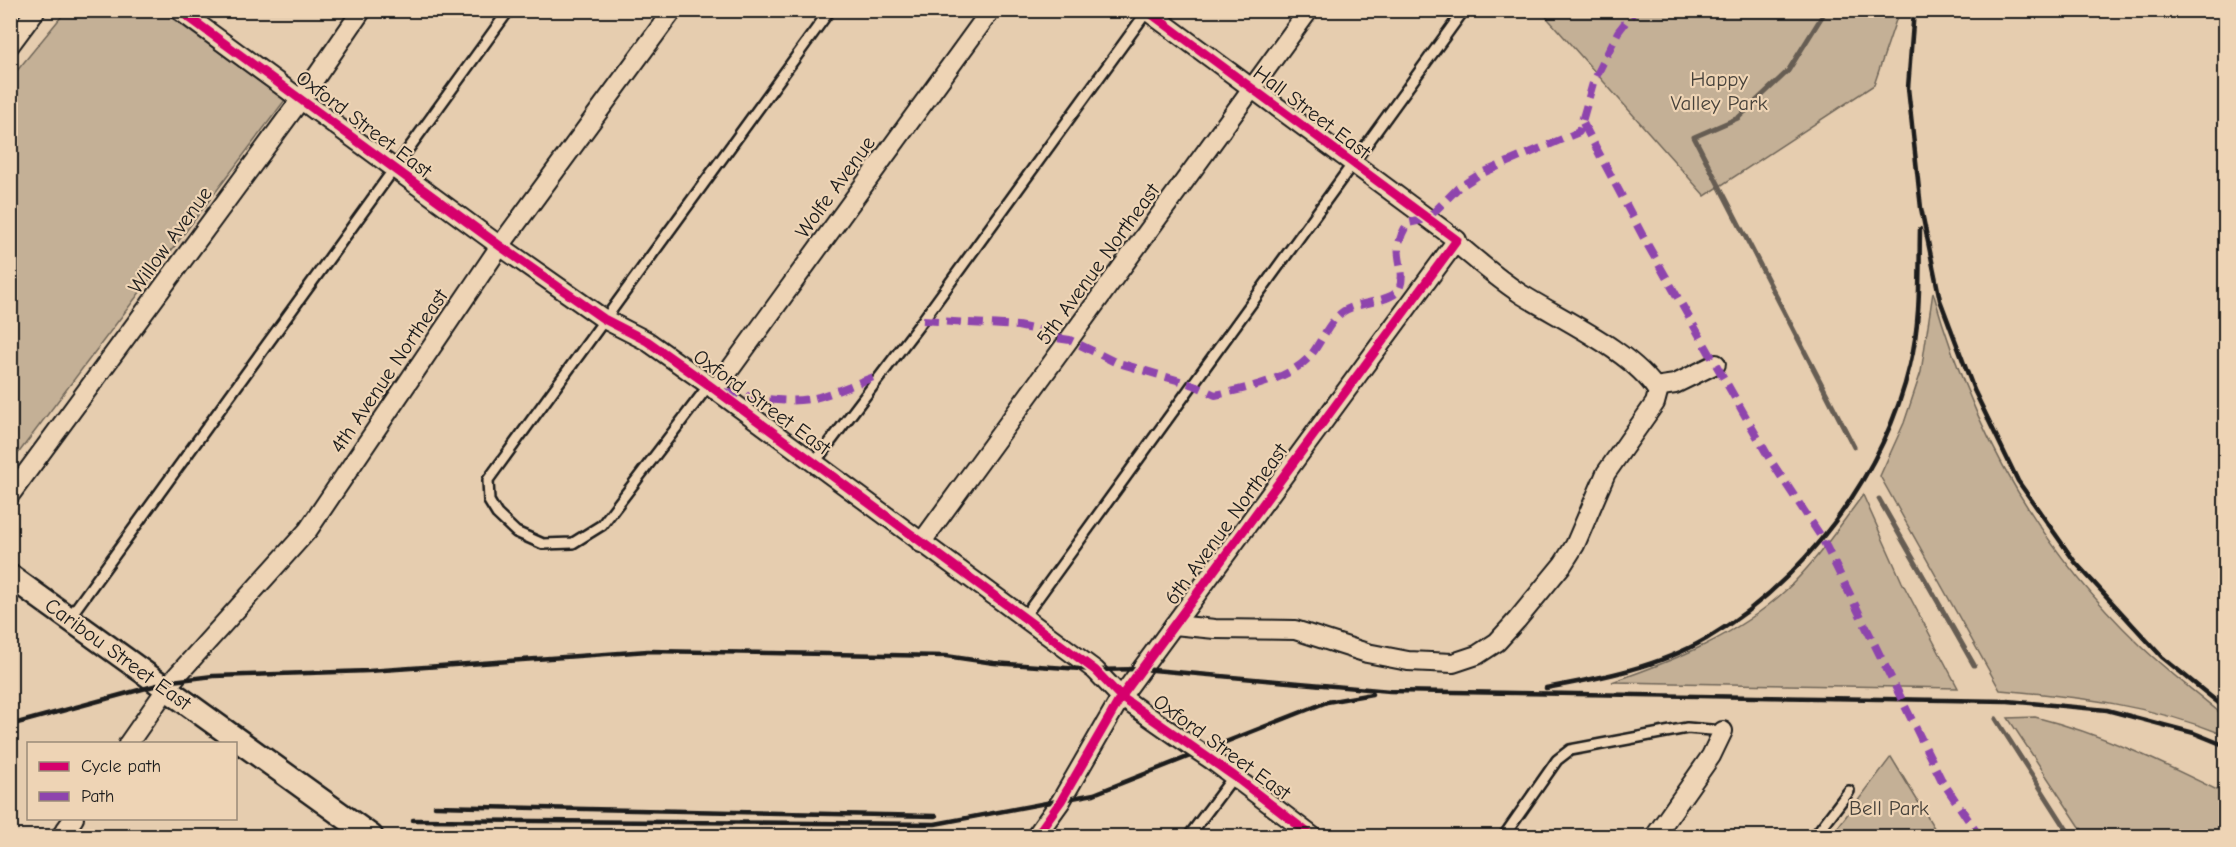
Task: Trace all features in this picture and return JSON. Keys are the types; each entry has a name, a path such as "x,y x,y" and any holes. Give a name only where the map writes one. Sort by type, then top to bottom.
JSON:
{"street":[{"path":"10,45 16,25 36,10"},
{"name":"Willow Avenue","path":"10,495 302,99 362,10"},
{"name":"4th Avenue Northeast","path":"129,742 167,689 308,530 500,246 673,10"},
{"name":"Wolfe Avenue","path":"712,387 991,10"},
{"name":"5th Avenue Northeast","path":"921,543 1309,10"},
{"name":"Hall Street East","path":"1147,11 1456,241 1520,293 1629,360 1655,387"},
{"name":"Oxford Street East","path":"185,12 393,169 500,246 604,319 647,341 815,462 921,543 1095,670 1121,697 1234,776 1312,837"},
{"name":"6th Avenue Northeast","path":"1036,837 1061,801 1121,697 1456,241"},
{"path":"1174,625 1215,629 1295,630 1392,659 1453,663 1477,655 1497,642 1563,564 1575,545 1606,473 1655,403 1658,392 1655,387 1675,384 1716,364"},
{"name":"Caribou Street East","path":"10,576 371,837"},
{"path":"1655,837 1711,756 1723,731"}],"lane":[{"path":"69,619 509,10"},
{"path":"712,387 602,525 573,543 543,544 516,532 496,514 489,501 488,480 830,10"},
{"path":"1024,617 1464,10"},
{"path":"815,462 923,320 1147,11"},
{"path":"1504,837 1557,760 1570,750 1688,728 1723,731"},
{"path":"1189,837 1234,776"},
{"path":"1815,837 1849,791"}],"green space":[{"path":"66,11 162,11 285,100 11,463 11,78"},
{"name":"Happy Valley Park","path":"1541,11 1899,11 1874,85 1705,196"},
{"path":"1933,292 1967,390 2012,481 2039,525 2102,606 2148,653 2225,717 2225,735 2142,709 2059,696 2000,690 1880,476 1904,423 1921,372"},
{"path":"1863,495 1902,582 1958,688 1612,682 1681,656 1746,622 1785,591 1806,569"},
{"path":"2035,717 2085,732 2156,760 2225,794 2225,836 2086,836 2008,718"},
{"name":"Bell Park","path":"1891,757 1939,836 1831,836"}],"waterway":[{"path":"1826,10 1788,71 1738,118 1694,137 1854,447"},
{"path":"1879,499 1974,665"},
{"path":"1996,719 2071,836"}],"railway":[{"path":"1914,10 1908,88 1921,208 1940,300 1974,390 2018,481 2075,562 2162,657 2226,709"},
{"path":"1546,688 1649,664 1688,649 1706,639 1742,615 1776,587 1807,556 1835,522 1860,485 1881,446 1898,406 1910,365 1918,314 1920,229"},
{"path":"10,725 172,681 213,676 369,671 648,651 946,656 994,663 1095,670 1142,669 1390,691 2008,701 2107,710 2194,733 2226,746"},
{"path":"413,820 935,824 1094,794 1327,702 1372,694"},
{"path":"435,806 936,816"}],"marked path":[{"path":"923,320 1018,326 1041,331 1049,337 1070,340 1115,362 1194,385 1215,395 1280,377 1292,371 1311,355 1330,326 1344,311 1390,297 1399,289 1402,274 1399,243 1408,223 1427,219 1458,188 1480,174 1579,132 1593,83 1618,32 1635,10"},
{"path":"1583,123 1646,242 1771,461 1822,538 1941,779 1979,836"},
{"path":"724,392 773,400 810,399 879,375"}],"cycle path":[{"path":"179,10 500,246 604,319 647,341 709,385 1095,670 1121,697 1234,776 1312,836"},
{"path":"1036,836 1061,801 1121,697 1457,240 1146,10"}]}
